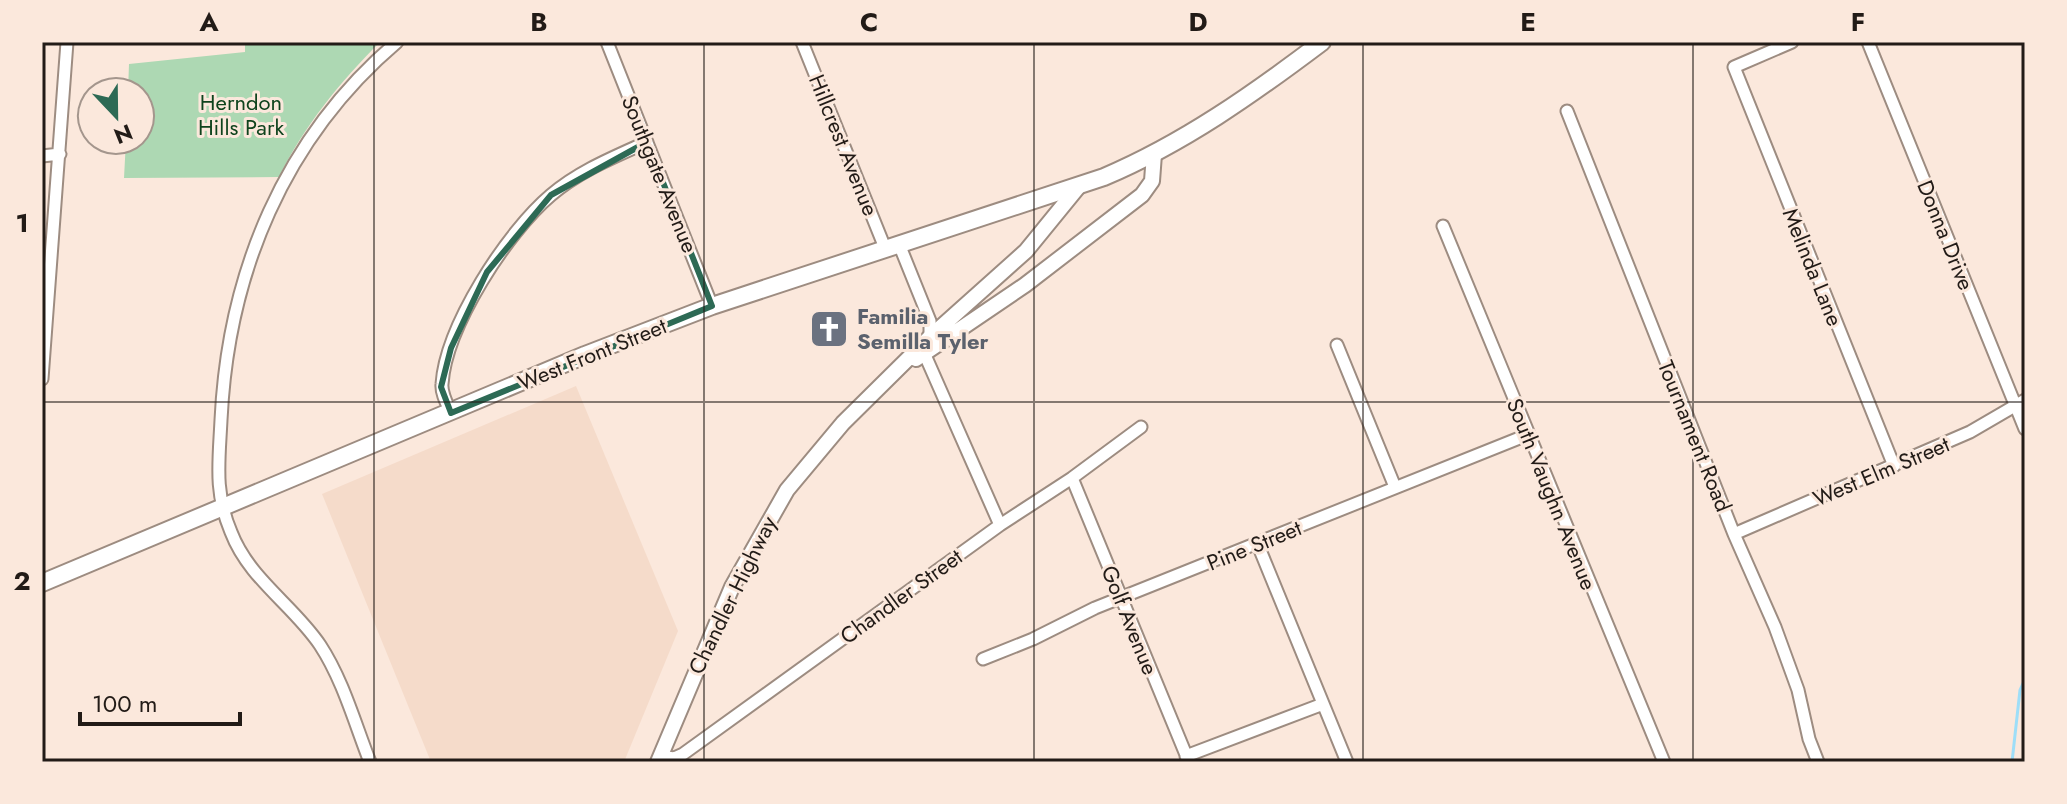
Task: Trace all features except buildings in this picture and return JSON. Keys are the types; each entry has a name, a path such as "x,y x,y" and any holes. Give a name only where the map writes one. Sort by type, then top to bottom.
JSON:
{"main road":[{"path":"1154,154 1249,96 1322,42"},
{"name":"West Front Street","path":"42,583 585,355 712,306 1079,186 1154,154"}],"street":[{"path":"42,379 67,42"},
{"path":"370,762 326,655 312,635 246,562 222,508 217,483 224,382 253,251 282,183 317,127 352,85 397,42"},
{"name":"Southgate Avenue","path":"607,42 712,306"},
{"name":"Hillcrest Avenue","path":"802,42 892,246 930,321 926,345 1000,525"},
{"name":"Melinda Lane","path":"1792,42 1734,67 1894,466"},
{"name":"Donna Drive","path":"1868,42 2020,403 2025,429"},
{"name":"Tournament Road","path":"1567,111 1734,534 1775,627 1798,690 1809,739 1818,762"},
{"path":"451,413 441,387 451,348 465,312 505,247 551,195 593,167 647,142"},
{"path":"42,156 60,154"},
{"name":"Chandler Highway","path":"926,345 1025,285 1142,195 1152,181 1154,154"},
{"name":"Chandler Highway","path":"659,759 732,587 769,519 796,479 827,441 895,373 1026,251 1079,186"},
{"name":"South Vaughn Avenue","path":"1443,226 1664,762"},
{"path":"1337,345 1395,487"},
{"name":"West Elm Street","path":"1734,534 1970,432 2020,403"},
{"name":"Chandler Street","path":"659,759 683,754 1141,427"},
{"name":"Pine Street","path":"983,659 1121,597 1258,545 1527,435"},
{"name":"Golf Avenue","path":"1072,478 1188,759"},
{"path":"1258,545 1347,762"},
{"path":"1188,759 1323,704"}],"highlighted area":[{"path":"647,142 712,306 451,413 441,387 451,348 487,272 551,195"}],"shaded area":[{"path":"576,386 678,631 624,762 431,762 322,494"}],"green space":[{"name":"Herndon Hills Park","path":"245,42 380,42 324,105 279,177 124,178 125,156 156,156 156,76 129,76 129,64 245,52"}],"waterway":[{"path":"2012,762 2020,690 2025,679"}],"place":[{"name":"Familia Semilla Tyler","path":"829,329"}]}
